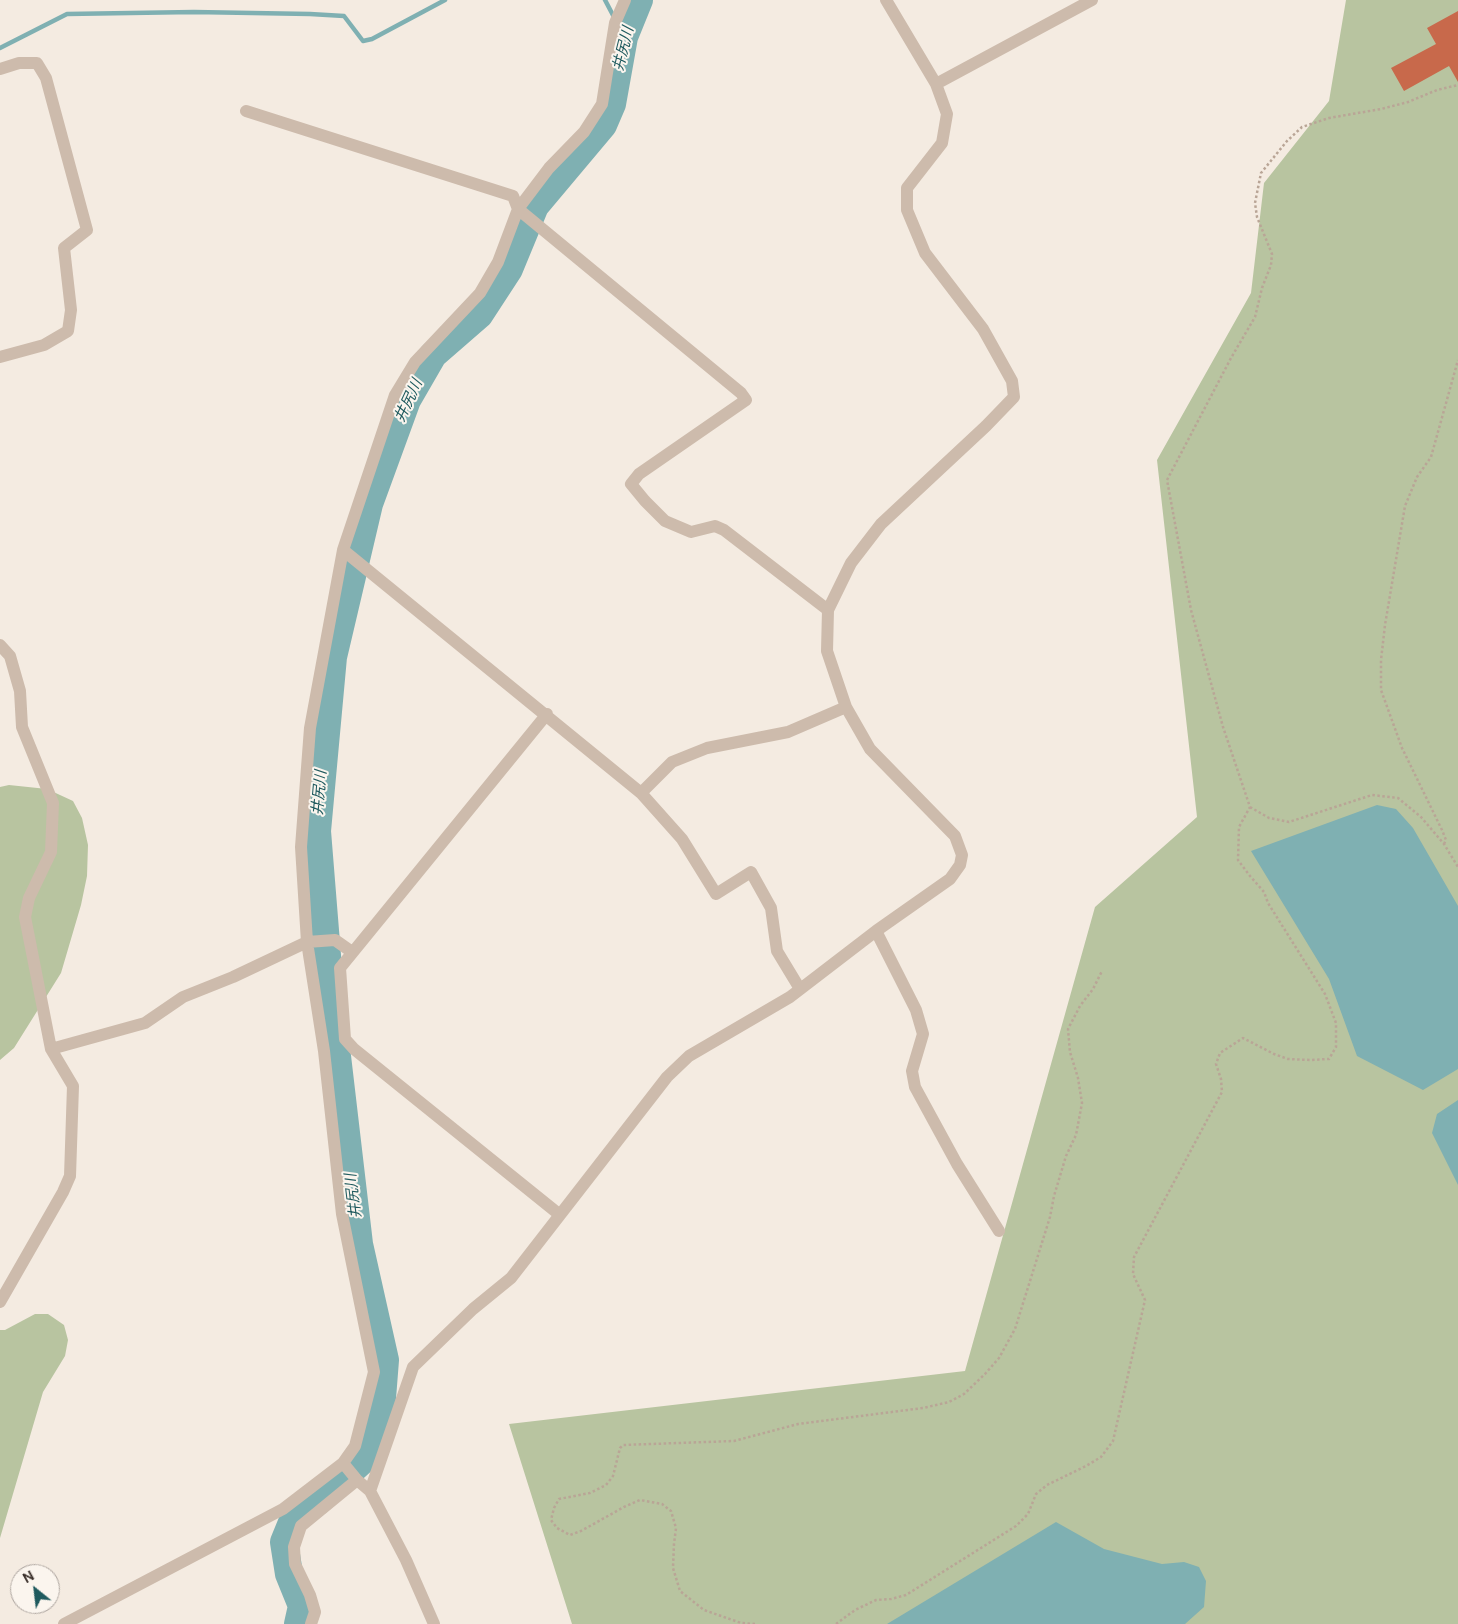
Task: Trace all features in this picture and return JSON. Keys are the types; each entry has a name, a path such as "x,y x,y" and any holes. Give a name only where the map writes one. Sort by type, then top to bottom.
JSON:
{"street":[{"path":"311,1624 315,1612 310,1595 295,1564 294,1547 301,1526 350,1472 374,1372 342,1214 324,1051 308,942 301,846 310,728 343,550 395,395 415,362 480,293 498,262 518,209 549,168 584,132 602,104 615,23 625,0"},
{"path":"370,1491 413,1367 474,1309 511,1278 667,1077 689,1056 790,997 876,931 950,879 960,865 962,855 955,836 870,749 846,707 827,651 828,610 851,563 882,524 1014,397 1012,381 983,329 925,253 907,210 907,188 942,143 947,114 936,84 886,0"},
{"path":"936,84 1092,0"},
{"path":"0,69 19,63 37,63 46,78 87,230 64,248 72,310 68,331 44,346 0,357"},
{"path":"246,111 513,196 518,209 741,393 746,400 639,474 631,484 664,521 691,532 715,526 724,530 828,610"},
{"path":"343,550 641,793 682,839 716,894 751,872 771,908 777,951 800,989"},
{"path":"0,645 10,656 20,691 22,727 53,803 51,852 29,898 25,917 51,1049 73,1086 70,1176 63,1192 0,1302"},
{"path":"641,793 672,762 707,748 788,732 846,707"},
{"path":"546,714 340,968 345,1038 354,1050 560,1215"},
{"path":"876,931 916,1010 922,1034 912,1071 915,1087 957,1164 999,1231"},
{"path":"51,1049 145,1023 184,997 233,977 308,942 335,940 352,952"},
{"path":"350,1472 370,1491 406,1560 434,1624"},
{"path":"64,1624 350,1472"}],"path":[{"path":"1458,85 1437,90 1408,102 1330,118 1302,127 1287,141 1261,173 1255,203 1257,217 1272,254 1271,265 1262,288 1255,317 1231,358 1167,480 1191,610 1223,726 1250,807 1269,818 1289,822 1372,795 1398,798 1421,817 1444,844 1458,867"},
{"path":"1444,844 1446,840 1442,830 1402,748 1381,690 1381,660 1384,625 1405,506 1417,477 1432,457 1458,360"},
{"path":"836,1624 855,1610 876,1600 906,1595 1016,1526 1028,1514 1036,1494 1047,1485 1101,1457 1113,1441 1145,1300 1133,1274 1134,1257 1222,1092 1221,1079 1216,1064 1220,1053 1243,1038 1288,1059 1329,1059 1336,1047 1336,1023 1325,994 1268,903 1264,892 1238,860 1240,827 1250,807"},
{"path":"755,1624 741,1623 704,1610 680,1591 673,1568 676,1528 671,1511 662,1504 640,1500 582,1531 570,1535 557,1528 551,1520 554,1508 559,1499 590,1493 606,1485 613,1476 620,1448 623,1445 734,1441 798,1424 923,1408 949,1402 964,1394 985,1374 999,1358 1015,1329 1050,1217 1066,1156 1076,1135 1082,1103 1078,1078 1070,1052 1068,1029 1102,971"}],"green space":[{"path":"1346,0 1458,0 1458,1624 572,1624 509,1424 965,1371 1095,907 1197,817 1157,460 1251,293 1264,183 1329,101"},
{"path":"9,785 47,789 73,801 82,818 88,845 87,876 81,905 61,973 14,1048 0,1060 0,787"},
{"path":"35,1314 48,1314 64,1325 68,1340 65,1356 43,1392 0,1538 0,1330 5,1330"}],"water":[{"path":"1377,805 1396,809 1413,828 1458,906 1458,1069 1423,1090 1357,1056 1329,979 1251,851"},
{"path":"1458,1100 1458,1185 1432,1133 1437,1114"},
{"path":"1056,1522 1104,1549 1162,1564 1184,1562 1199,1567 1206,1581 1204,1607 1185,1624 887,1624"}],"building":[{"path":"1458,11 1458,82 1449,66 1404,91 1391,68 1436,44 1427,28"}],"waterway":[{"path":"0,48 67,14 194,12 344,16 363,41 372,39 445,0"},
{"path":"605,0 615,19"},
{"name":"井尻川","path":"298,1624 302,1606 289,1574 284,1542 293,1520 318,1501 364,1459 381,1411 385,1360 359,1244 331,1005 317,831 333,657 369,504 407,400 433,355 479,315 509,269 535,206 603,125 612,104 624,37 639,0"},
{"path":"618,25 624,37"}]}
